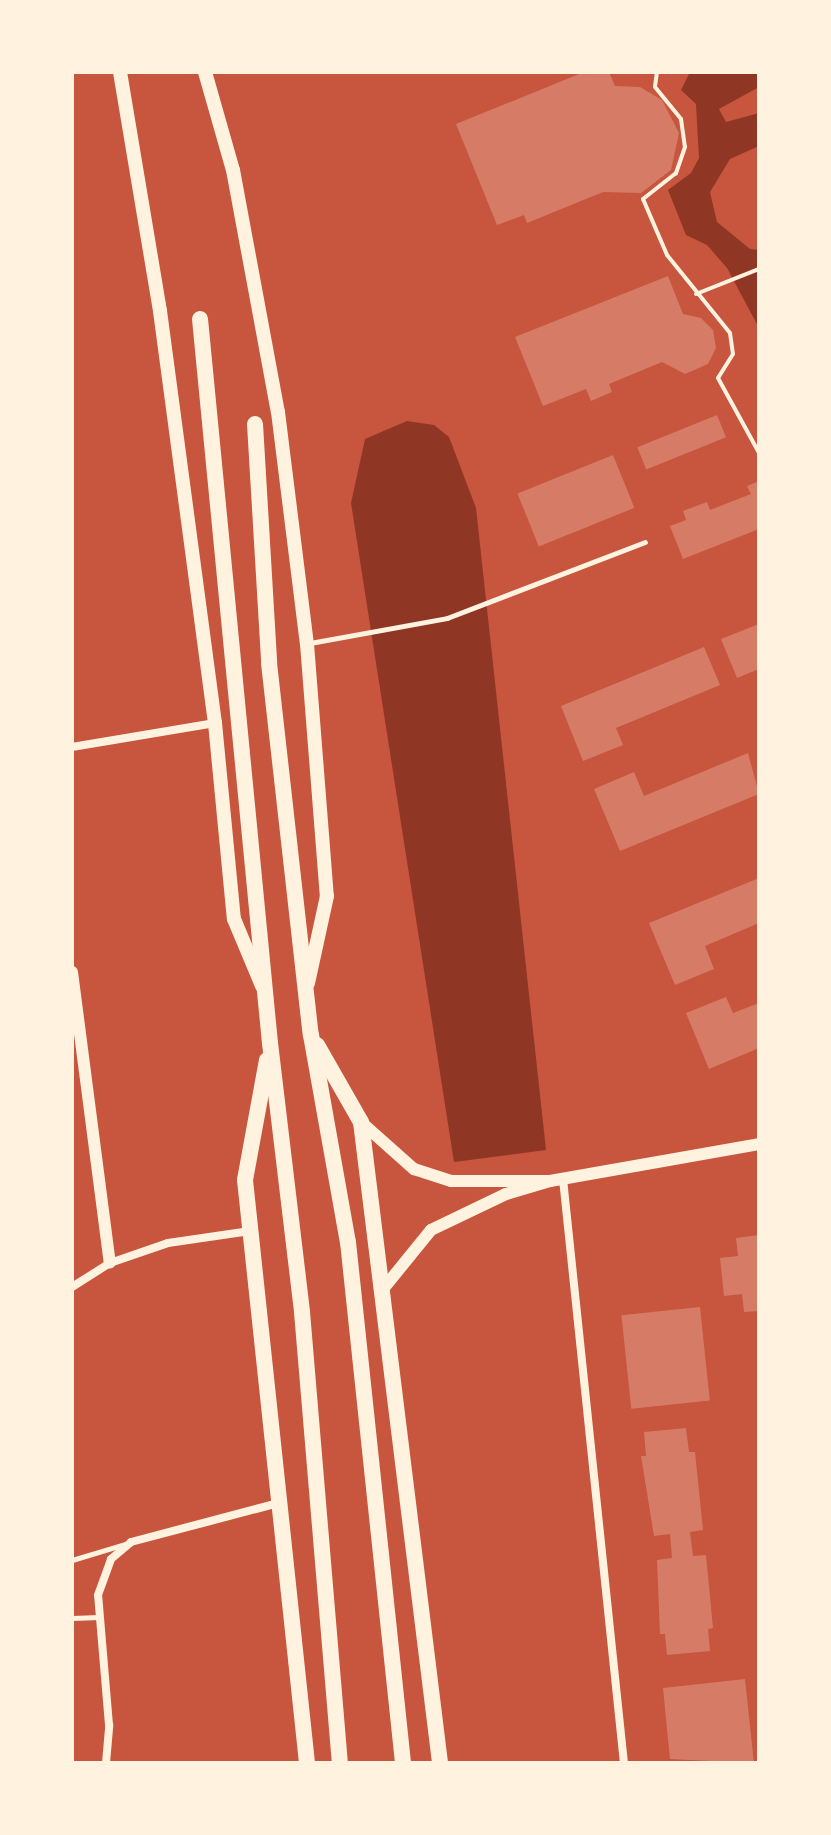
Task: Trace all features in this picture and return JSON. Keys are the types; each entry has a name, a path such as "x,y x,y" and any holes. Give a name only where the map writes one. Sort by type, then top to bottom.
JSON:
{"main road":[{"path":"120,72 160,311 215,723 234,919 266,995"},
{"path":"205,72 233,170 278,412 307,644 327,896 306,991"},
{"path":"200,319 270,1043 302,1312 340,1763"},
{"path":"255,424 269,663 311,1035 348,1242 403,1762"},
{"path":"311,1035 361,1122 440,1763"},
{"path":"270,1043 245,1180 307,1763"}],"street":[{"path":"72,747 215,723"},
{"path":"72,972 110,1263"},
{"path":"361,1122 414,1169 451,1181 557,1180"},
{"path":"383,1289 431,1230 506,1194 557,1180 759,1144"},
{"path":"557,1180 624,1763"},
{"path":"72,1287 110,1263 168,1243 250,1231"},
{"path":"106,1763 109,1725 99,1617 102,1577 111,1559 131,1542 279,1502"}],"lane":[{"path":"307,644 447,618 645,542"},
{"path":"72,1560 131,1542"},
{"path":"72,1618 99,1617"}],"path":[{"path":"657,72 655,87 681,119 685,147 676,173 643,199 667,255 730,333 733,354 718,378 759,453"},
{"path":"696,294 759,269"}],"shaded area":[{"path":"690,72 759,72 759,87 719,109 726,122 759,113 759,146 730,159 710,192 717,222 750,249 759,250 759,328 727,268 707,245 686,235 668,190 691,173 699,158 696,104 681,90"},
{"path":"407,421 434,425 449,437 476,508 546,1150 454,1162 351,503 365,439"}],"building":[{"path":"584,72 609,72 615,86 640,87 662,100 679,133 671,170 641,193 603,192 527,223 524,215 497,225 456,124"},
{"path":"668,276 683,314 701,318 713,330 716,348 708,364 685,374 662,362 609,384 612,392 591,401 586,389 543,406 515,337"},
{"path":"717,415 726,437 646,469 637,447"},
{"path":"613,455 634,508 539,546 518,494"},
{"path":"759,481 759,529 683,559 670,526 686,520 683,511 707,502 710,510 751,494 747,486"},
{"path":"759,624 759,669 737,678 721,639"},
{"path":"704,647 720,685 616,728 623,745 583,761 561,706"},
{"path":"748,753 759,794 620,851 594,789 634,772 644,796"},
{"path":"759,878 759,923 705,946 714,969 675,985 649,923"},
{"path":"726,997 733,1013 759,1003 759,1048 709,1069 686,1013"},
{"path":"759,1235 759,1311 744,1312 742,1294 724,1296 720,1258 738,1256 736,1238"},
{"path":"700,1307 710,1400 631,1409 621,1315"},
{"path":"686,1428 689,1452 695,1452 703,1530 690,1532 693,1556 706,1555 713,1628 708,1629 710,1651 667,1655 665,1634 660,1634 657,1560 672,1558 670,1534 654,1536 641,1456 646,1456 644,1432"},
{"path":"745,1679 754,1763 670,1759 663,1688"}]}
